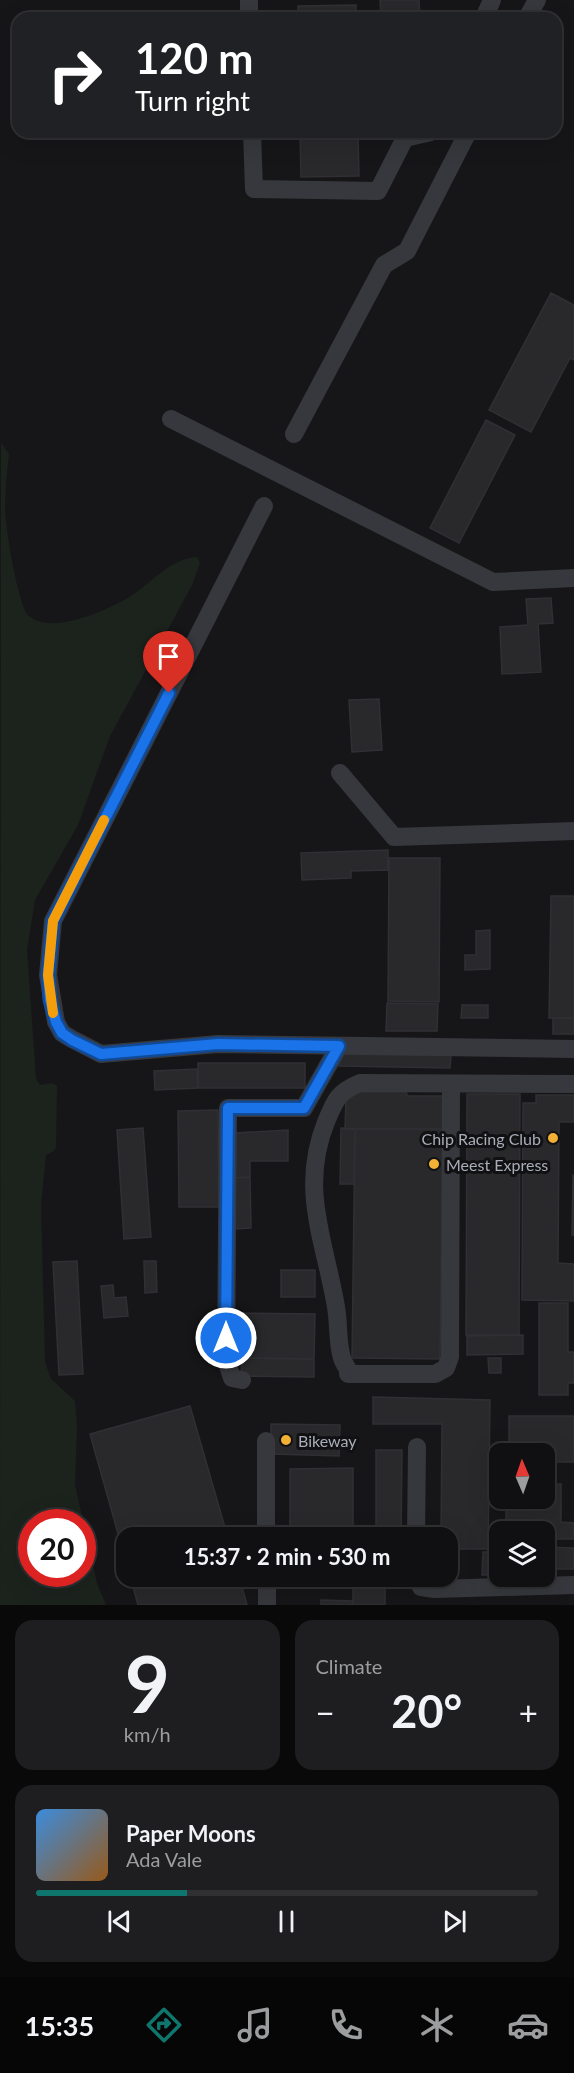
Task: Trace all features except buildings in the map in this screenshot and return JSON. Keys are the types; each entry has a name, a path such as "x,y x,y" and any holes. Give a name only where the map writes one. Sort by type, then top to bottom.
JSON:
{"lane":[{"path":"252,138 254,189 378,191 405,138"},
{"path":"294,434 384,265 407,250 465,138"},
{"path":"171,419 493,582 574,578"},
{"path":"264,506 53,921 48,975 50,1000 56,1022 62,1033 101,1054 218,1044 574,1049"},
{"path":"340,773 394,837 574,831"},
{"path":"242,1380 232,1378 226,1360 228,1108 304,1108 339,1046"},
{"path":"451,1085 450,1357 446,1368 435,1374 348,1374 342,1359 336,1308 314,1212 313,1173 316,1146 333,1105 343,1090 360,1083 574,1084"},
{"path":"266,1441 266,1527"},
{"path":"416,1527 417,1447"},
{"path":"421,1587 435,1589 574,1585"},
{"path":"267,1587 267,1605"}],"shaded area":[{"path":"1,443 9,454 5,508 7,531 20,596 28,615 38,621 50,623 80,619 109,608 131,596 170,566 188,558 197,557 200,563 192,585 110,736 78,825 35,900 27,950 36,1079 40,1085 52,1083 57,1086 56,1147 54,1151 46,1155 41,1205 45,1362 51,1379 75,1401 77,1426 75,1485 80,1509 18,1509 18,1587 96,1587 96,1579 106,1605 0,1605"}],"slow traffic":[{"path":"53,1013 48,975 53,921 104,820"}],"place":[{"name":"Chip Racing Club","path":"553,1138"},
{"name":"Meest Express","path":"434,1164"},
{"name":"Bikeway","path":"286,1440"}],"route":[{"path":"169,693 53,921 48,975 50,1000 56,1022 62,1033 101,1054 218,1044 339,1046 304,1108 228,1108 225,1230 226,1338"}]}
